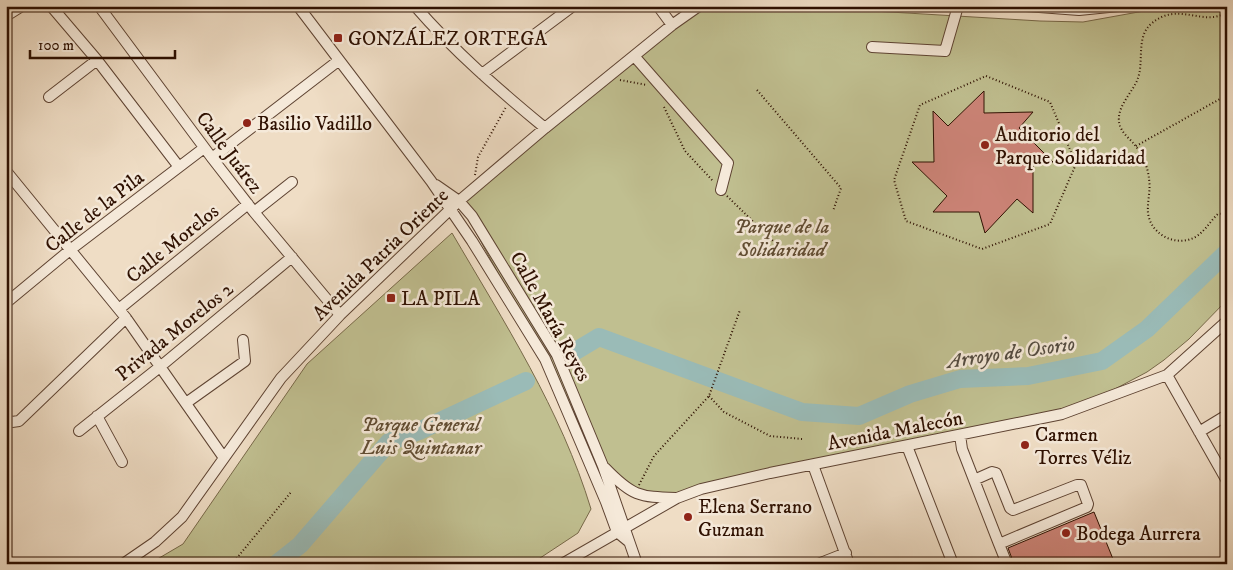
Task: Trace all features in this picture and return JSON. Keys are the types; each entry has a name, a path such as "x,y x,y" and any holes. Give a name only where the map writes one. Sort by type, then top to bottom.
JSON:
{"street":[{"path":"6,16 22,6"},
{"path":"51,6 97,60 180,166"},
{"name":"Calle Juárez","path":"99,6 204,148 340,315"},
{"path":"298,6 431,181"},
{"path":"415,6 434,28 482,74 510,100 545,128"},
{"path":"482,74 574,6"},
{"path":"658,6 672,25"},
{"name":"Avenida Patria Oriente","path":"124,564 155,542 182,517 281,378 340,315 459,201 672,25 700,6"},
{"path":"872,47 945,51 958,6"},
{"path":"1026,6 1079,10 1119,6"},
{"path":"635,57 728,162 721,190"},
{"path":"49,97 97,60"},
{"path":"212,158 338,61"},
{"name":"Calle de la Pila","path":"6,303 70,250 204,148"},
{"name":"Calle Morelos","path":"6,171 126,318 224,458"},
{"name":"Calle María Reyes","path":"431,181 459,201 472,216 557,354 603,466 620,530"},
{"name":"Calle María Reyes","path":"431,181 472,241 545,359 606,502 620,530"},
{"name":"Calle Morelos","path":"119,309 251,208 292,182"},
{"name":"Privada Morelos 2","path":"79,431 161,366 292,257"},
{"path":"9,421 19,421 126,318"},
{"name":"Avenida Malecón","path":"562,564 677,498 701,489 770,473 1062,414 1167,375 1227,321"},
{"path":"186,403 245,360 242,340"},
{"path":"1167,375 1227,481"},
{"path":"1199,432 1227,415"},
{"path":"97,416 122,462"},
{"path":"960,436 962,450 1007,564"},
{"path":"906,446 953,564"},
{"path":"812,465 849,564"},
{"path":"603,466 621,484 634,493 677,498"},
{"path":"974,480 992,472 996,474 1010,508 1013,510 1077,484 1081,485 1088,504 1087,508 999,544"},
{"path":"620,530 628,541 637,564"},
{"path":"818,564 846,553"}],"path":[{"path":"1227,12 1210,17 1172,13 1150,25 1143,38 1138,78 1120,113 1120,127 1136,146 1147,168 1150,180 1148,212 1151,222 1162,236 1171,240 1188,240 1202,233 1218,214 1227,213"},
{"path":"986,76 1050,102 1076,164 1050,224 982,249 906,221 894,180 920,105 986,76"},
{"path":"608,78 655,87"},
{"path":"757,90 841,188 833,211"},
{"path":"1136,146 1227,95"},
{"path":"473,190 478,157 510,100"},
{"path":"662,103 685,150 721,190 774,242"},
{"path":"634,493 654,456 708,396 740,310"},
{"path":"708,396 724,412 770,436 802,439"},
{"path":"232,564 292,491"}],"green space":[{"name":"Parque de la Solidaridad","path":"700,6 790,6 1083,22 1144,11 1154,6 1227,6 1227,300 1189,339 1164,360 1147,372 1081,407 677,498 634,493 606,473 459,201"},
{"name":"Parque General Luis Quintanar","path":"452,233 530,367 548,402 579,472 591,509 578,533 531,564 149,564 183,544 307,364"}],"building":[{"name":"Auditorio del Parque Solidaridad","path":"984,91 984,113 1033,112 1019,128 1053,162 1033,163 1033,213 1017,199 985,233 979,212 933,212 947,196 912,162 934,162 933,111 948,126"},
{"name":"Bodega Aurrera","path":"1094,512 1115,564 1014,564 1008,548"}],"waterway":[{"name":"Arroyo de Osorio","path":"574,352 599,337 802,412 859,416 910,394 960,379 1028,376 1102,361 1147,329 1227,252"},
{"name":"Arroyo de Osorio","path":"276,564 300,545 389,442 419,431 526,381"}],"place":[{"name":"GONZÁLEZ ORTEGA","path":"338,38"},
{"name":"Basilio Vadillo","path":"247,123"},
{"name":"Auditorio del Parque Solidaridad","path":"985,145"},
{"name":"LA PILA","path":"391,298"},
{"name":"Carmen Torres Véliz","path":"1025,445"},
{"name":"Elena Serrano Guzman","path":"688,517"},
{"name":"Bodega Aurrera","path":"1066,533"}]}
